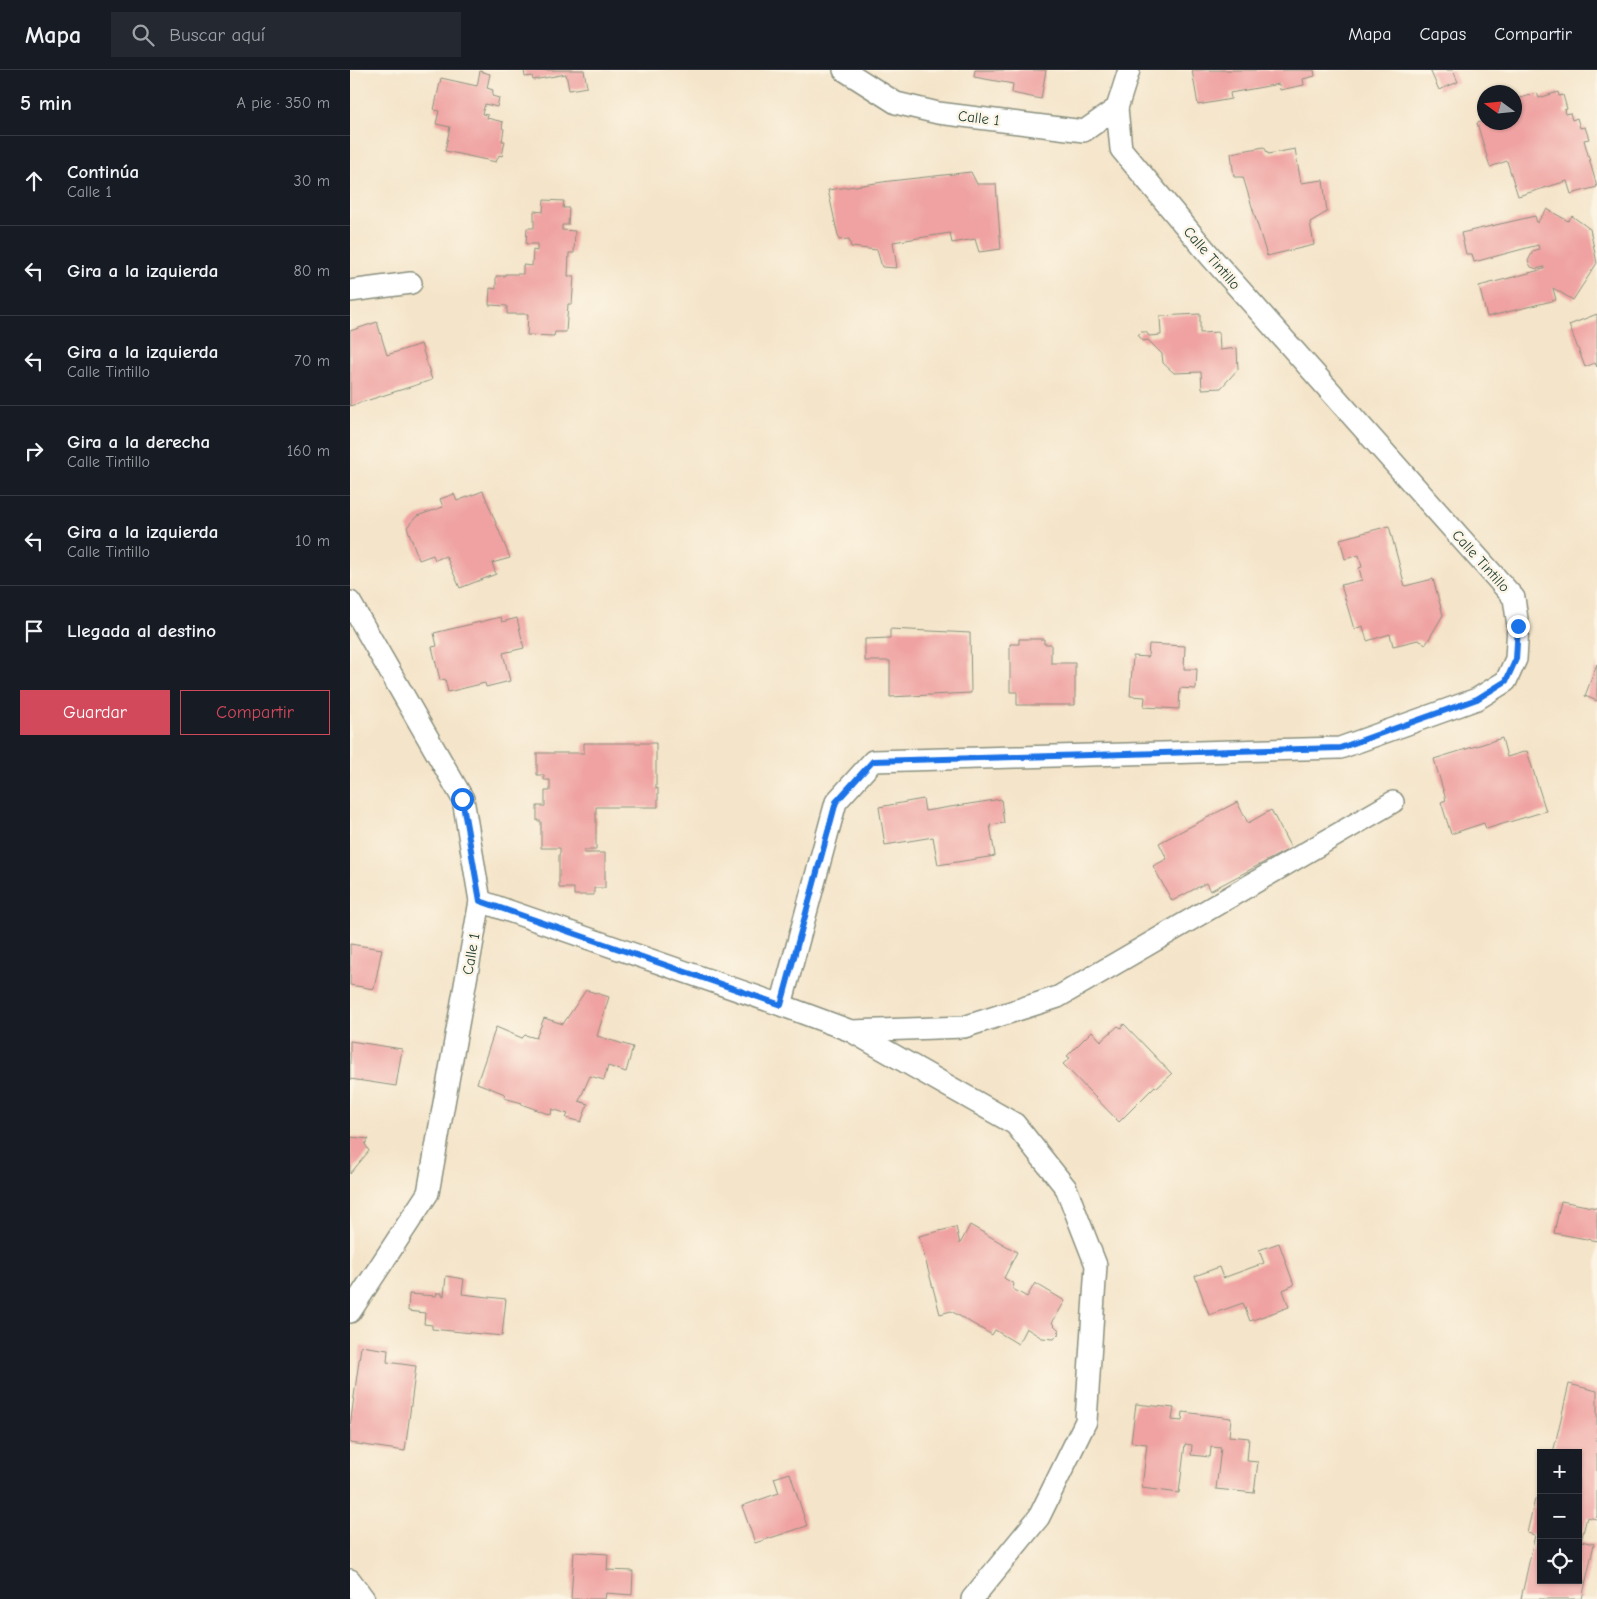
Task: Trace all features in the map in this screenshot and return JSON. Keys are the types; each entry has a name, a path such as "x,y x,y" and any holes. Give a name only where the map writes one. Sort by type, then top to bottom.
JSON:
{"street":[{"name":"Calle 1","path":"844,70 896,102 938,113 1084,131 1117,108"},
{"name":"Calle Tintillo","path":"781,1005 836,802 873,761 1340,748 1477,699 1506,681 1516,659 1518,626 1514,598 1211,257 1121,150 1117,108 1129,70"},
{"path":"350,291 411,283"},
{"name":"Calle 1","path":"350,602 462,799 480,901 428,1193 350,1312"},
{"path":"851,1031 964,1027 1058,997 1393,802"},
{"path":"480,901 851,1031 1015,1124 1066,1188 1096,1265 1086,1421 1039,1517 972,1599"},
{"path":"350,1580 364,1599"}],"building":[{"path":"524,70 584,70 587,87 569,90 566,74 533,80 532,76 525,77"},
{"path":"975,70 1046,70 1041,99 1012,93 1013,84 974,77"},
{"path":"1192,70 1314,70 1315,76 1303,79 1304,85 1280,90 1279,84 1230,93 1231,99 1198,105"},
{"path":"1430,70 1453,70 1458,82 1439,90"},
{"path":"480,71 490,74 487,88 493,90 492,96 499,98 497,107 485,104 482,114 488,115 487,118 503,122 502,141 505,141 502,156 499,155 496,162 445,151 450,127 436,124 439,111 434,110 441,78 477,86"},
{"path":"1558,92 1559,96 1563,95 1567,109 1564,110 1565,114 1570,113 1572,120 1577,118 1580,128 1585,127 1589,139 1584,140 1597,187 1571,194 1567,181 1518,196 1507,161 1490,167 1479,130 1522,130 1522,98 1537,93 1539,98"},
{"path":"1264,147 1268,154 1295,149 1301,183 1323,180 1327,212 1310,222 1314,245 1267,256 1243,177 1234,177 1231,153"},
{"path":"971,172 977,184 996,184 1001,249 979,252 975,239 952,243 950,233 893,242 897,268 882,267 877,250 851,247 849,239 839,240 828,190"},
{"path":"544,200 564,201 563,208 569,208 568,225 562,225 562,230 575,231 574,253 569,253 568,276 574,276 572,304 568,304 566,332 555,332 554,336 527,335 528,314 507,314 507,306 489,305 490,288 496,289 496,276 523,274 523,265 532,266 533,250 537,251 537,244 526,244 527,228 534,228 534,211 543,212"},
{"path":"1547,209 1568,221 1572,216 1590,229 1597,263 1573,300 1553,288 1556,300 1487,317 1479,286 1544,269 1544,267 1537,269 1531,267 1528,261 1533,251 1539,249 1538,245 1474,262 1472,254 1466,254 1461,233 1535,216 1537,223"},
{"path":"1200,314 1200,333 1219,332 1220,350 1237,348 1238,369 1221,388 1202,389 1201,372 1174,373 1163,363 1162,354 1148,340 1143,341 1138,335 1141,332 1146,332 1149,336 1161,335 1160,316"},
{"path":"1597,314 1597,367 1595,363 1585,367 1569,325"},
{"path":"377,322 387,355 421,344 432,380 350,406 350,331"},
{"path":"483,491 510,558 492,563 496,574 460,588 446,556 435,560 433,555 419,560 407,527 417,516 443,507 440,499 454,494 457,501"},
{"path":"1389,526 1405,586 1433,579 1443,615 1426,644 1418,640 1393,646 1390,634 1367,641 1363,626 1354,629 1341,585 1362,580 1359,568 1362,567 1359,555 1345,559 1340,539"},
{"path":"501,617 502,622 517,618 524,648 503,653 510,681 486,687 485,683 448,692 445,679 440,680 432,647 437,646 434,633"},
{"path":"890,629 970,633 971,693 890,697 890,661 865,661 865,639 890,638"},
{"path":"1019,639 1044,639 1044,644 1051,644 1051,663 1075,663 1075,705 1017,705 1017,692 1010,692 1010,644 1019,644"},
{"path":"1149,644 1185,646 1184,669 1197,669 1196,689 1180,688 1179,709 1144,707 1145,697 1130,696 1133,656 1148,657"},
{"path":"1597,664 1597,701 1585,696"},
{"path":"1502,738 1507,757 1527,751 1546,811 1486,829 1484,823 1451,834 1441,802 1446,800 1434,759"},
{"path":"584,743 656,743 658,807 596,807 596,850 584,850 584,853 605,853 605,888 594,888 594,895 574,895 574,888 559,888 560,848 541,848 541,821 537,821 537,806 545,806 545,791 550,791 550,780 544,780 544,775 537,775 537,753 584,753"},
{"path":"923,799 925,811 1001,799 1004,823 990,825 995,856 938,865 933,837 885,845 879,807"},
{"path":"1237,802 1248,823 1271,810 1291,848 1210,891 1206,883 1172,901 1153,866 1167,859 1159,843"},
{"path":"350,944 382,949 374,989 350,985"},
{"path":"586,990 609,997 597,1036 633,1047 626,1072 608,1066 604,1080 590,1076 579,1101 588,1104 581,1122 566,1118 568,1114 552,1109 551,1115 504,1098 505,1094 477,1083 496,1027 522,1038 525,1035 536,1038 544,1018 563,1024"},
{"path":"1124,1024 1172,1074 1157,1088 1155,1086 1119,1122 1063,1064 1070,1058 1067,1056 1092,1031 1101,1041 1118,1026 1121,1028"},
{"path":"350,1041 402,1049 396,1086 350,1079"},
{"path":"350,1137 369,1139 365,1144 369,1151 350,1174"},
{"path":"1561,1201 1597,1208 1597,1241 1554,1233"},
{"path":"970,1225 1017,1252 1004,1278 1014,1284 1013,1289 1027,1297 1035,1283 1065,1301 1052,1323 1059,1330 1058,1335 1054,1339 1042,1338 1026,1328 1018,1344 995,1330 992,1335 951,1311 940,1314 919,1236 956,1227 960,1244"},
{"path":"1279,1243 1294,1285 1283,1290 1289,1307 1250,1321 1243,1303 1209,1315 1195,1276 1219,1267 1223,1278 1264,1263 1259,1250"},
{"path":"446,1276 464,1279 462,1294 506,1299 502,1336 432,1329 432,1325 424,1324 425,1313 408,1311 409,1294 436,1296 437,1293 442,1293 442,1296 444,1296"},
{"path":"361,1346 388,1350 387,1362 416,1366 405,1451 350,1443 350,1426"},
{"path":"1569,1384 1597,1391 1597,1516 1596,1519 1587,1517 1582,1537 1582,1449 1554,1449"},
{"path":"1136,1404 1174,1408 1172,1420 1182,1421 1183,1412 1231,1418 1229,1436 1249,1438 1247,1461 1258,1462 1254,1493 1216,1489 1221,1448 1211,1447 1210,1457 1191,1455 1192,1445 1185,1444 1179,1493 1142,1488 1147,1444 1131,1442"},
{"path":"790,1473 807,1526 755,1543 742,1506 779,1493 774,1478"},
{"path":"1535,1499 1537,1500 1537,1584 1582,1584 1582,1541 1594,1544 1582,1599 1521,1599 1535,1535 1527,1533"},
{"path":"574,1552 608,1554 607,1570 633,1571 632,1595 606,1593 605,1599 571,1599"}],"route":[{"path":"462,799 480,901 781,1005 836,802 873,761 1340,748 1477,699 1506,681 1516,659 1518,626"}]}
